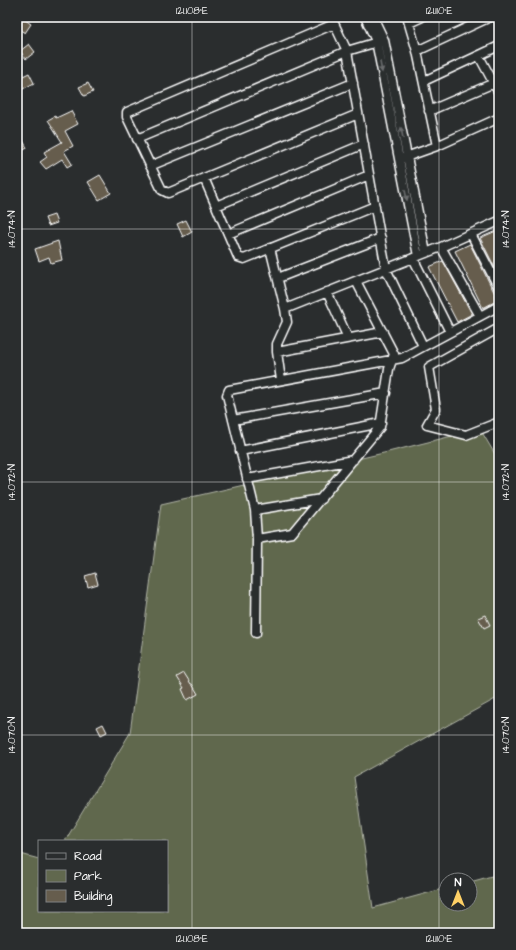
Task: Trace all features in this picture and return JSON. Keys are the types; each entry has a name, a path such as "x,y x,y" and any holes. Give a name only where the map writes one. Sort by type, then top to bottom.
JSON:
{"street":[{"path":"365,17 380,41"},
{"path":"373,17 380,41 403,158 419,256 450,332"},
{"path":"422,17 408,20 424,81 437,146"},
{"path":"417,51 490,17"},
{"path":"358,114 168,192 162,190 127,117 127,112 333,21 347,51 386,269 423,346"},
{"path":"137,139 347,51 380,41"},
{"path":"424,81 499,46"},
{"path":"479,56 499,93"},
{"path":"150,166 353,83"},
{"path":"429,111 494,83"},
{"path":"403,158 437,146 499,118"},
{"path":"216,206 364,144"},
{"path":"228,234 370,175"},
{"path":"204,178 238,257 244,259 375,206"},
{"path":"285,309 498,223"},
{"path":"471,234 499,288"},
{"path":"278,278 381,238"},
{"path":"441,247 480,316"},
{"path":"270,248 285,309 286,322 277,344 281,380"},
{"path":"257,539 292,533 380,427 389,369 394,354 356,281"},
{"path":"327,292 348,338"},
{"path":"256,632 257,539 255,510 227,395 229,390 402,358 499,306"},
{"path":"499,328 429,367 436,408 427,425 466,435 499,422"},
{"path":"277,352 383,332"},
{"path":"233,420 386,393"},
{"path":"240,451 381,423"},
{"path":"247,479 353,460"},
{"path":"255,510 321,499"}],"green space":[{"path":"480,429 499,461 499,697 354,777 373,908 438,890 438,912 478,912 478,880 499,874 499,933 17,933 17,853 38,859 38,912 168,912 168,840 66,840 130,733 161,504 388,452"}],"building":[{"path":"17,17 21,17 31,24 25,33 17,28"},
{"path":"29,44 35,52 26,59 20,51"},
{"path":"29,73 34,83 21,90 17,83 17,79"},
{"path":"88,83 93,92 84,96 79,87"},
{"path":"71,111 78,124 65,131 73,146 64,151 72,164 67,167 62,159 46,169 40,162 47,157 44,152 62,142 48,120"},
{"path":"17,129 27,148 17,154"},
{"path":"100,175 111,193 99,200 88,182"},
{"path":"54,215 57,223 48,226 45,218"},
{"path":"186,220 192,232 183,237 177,224"},
{"path":"496,231 499,237 499,276 480,238"},
{"path":"58,241 62,260 51,263 49,257 39,261 35,249"},
{"path":"470,244 498,300 483,308 455,251"},
{"path":"443,261 472,314 457,322 429,267"},
{"path":"95,573 98,584 88,587 85,576"},
{"path":"485,615 490,625 484,628 478,618"},
{"path":"184,673 198,694 187,700 182,689 184,688 177,677"},
{"path":"103,724 107,732 101,735 97,727"}]}
